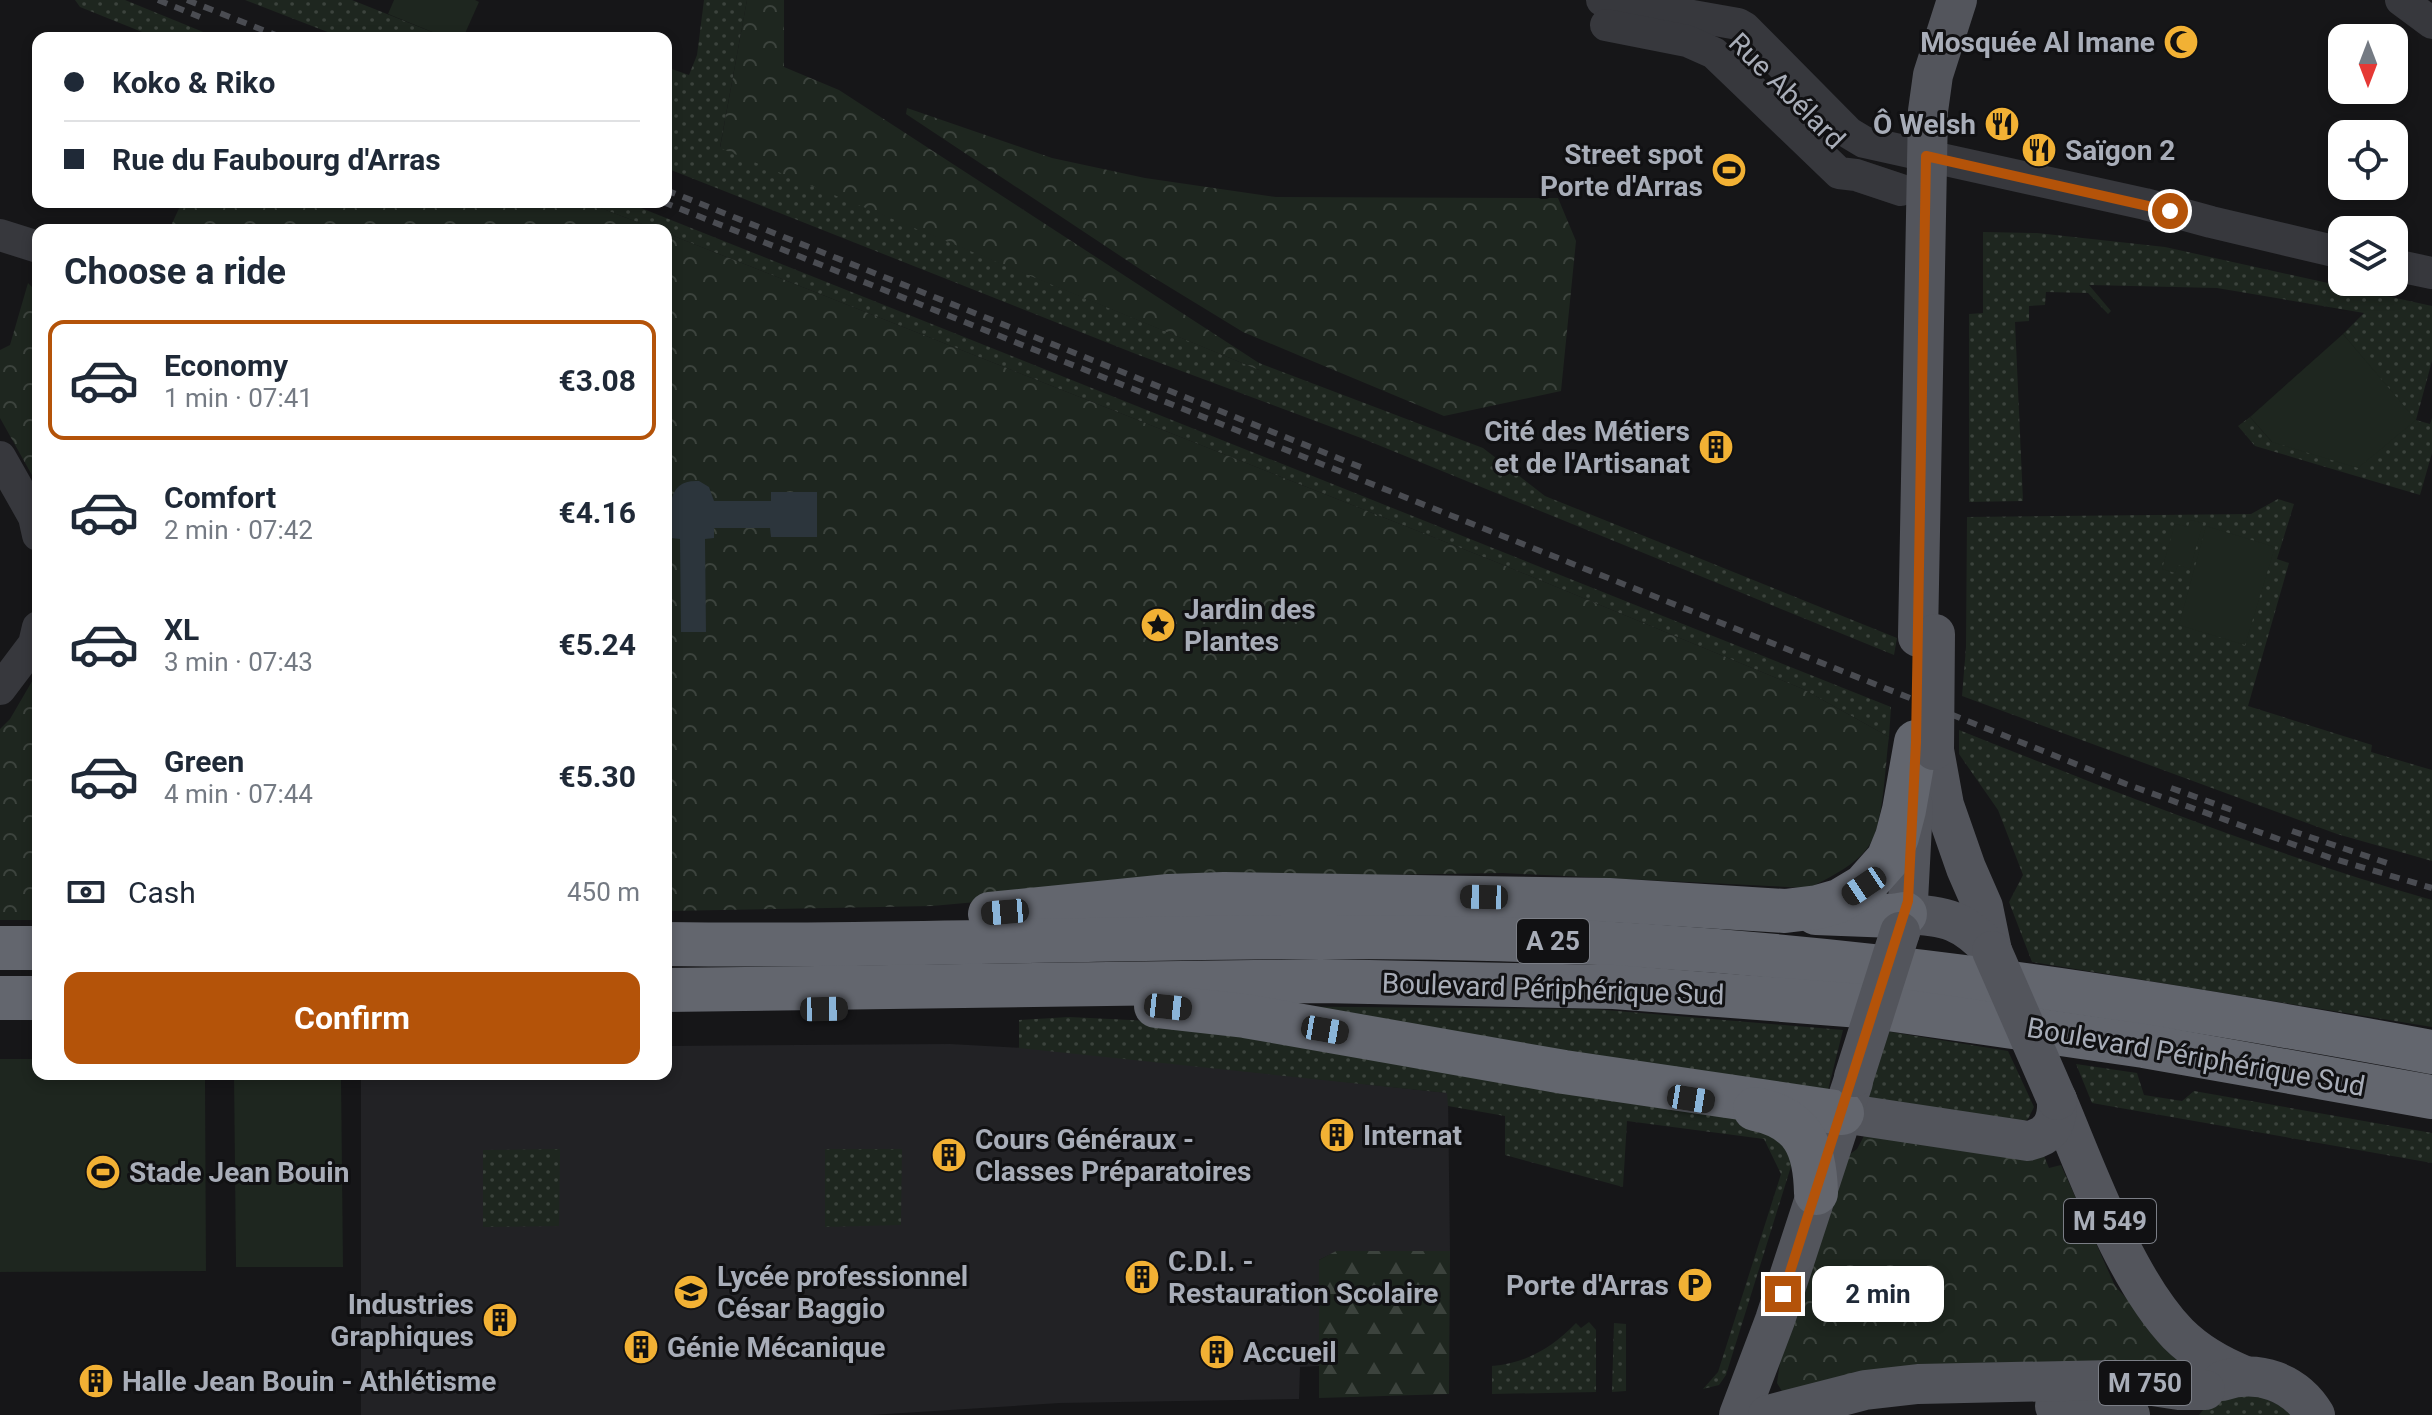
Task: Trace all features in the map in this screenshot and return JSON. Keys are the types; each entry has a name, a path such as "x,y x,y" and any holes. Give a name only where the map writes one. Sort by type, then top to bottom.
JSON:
{"highway":[{"path":"1785,911 1830,904 1849,896 1884,866 1901,825 1925,746"},
{"path":"672,925 961,916 1169,896 1224,894 1609,900 1894,916 1903,923"},
{"name":"Boulevard Périphérique Sud","path":"672,944 1404,937 1664,946 1943,973 2133,1000 2432,1052"},
{"path":"0,948 32,948"},
{"name":"Boulevard Périphérique Sud","path":"672,990 1306,981 1614,987 1874,1007 2144,1046 2432,1097"},
{"path":"0,998 32,998"},
{"path":"672,1011 1107,1005 1168,1007 1245,1016 1564,1072 1634,1089 1775,1115 1794,1127 1809,1144 1814,1160 1816,1193"},
{"path":"1564,1072 1848,1095"}],"main road":[{"name":"M 549","path":"1739,1415 1775,1320 1903,923 1925,746 1933,75 1957,0"},
{"name":"M 549","path":"1931,173 1955,64 1976,0"},
{"name":"M 549","path":"1925,746 1966,868 1983,907 1992,951 2117,1235 2149,1294 2179,1334 2204,1356 2245,1376"},
{"path":"1903,923 1956,921 1992,951"},
{"path":"1848,1095 2028,1141 2044,1136 2055,1125 2057,1100"},
{"name":"M 549","path":"1775,1320 1769,1383 1776,1414"},
{"path":"2193,1402 2224,1380 2245,1376 2278,1382 2320,1410"},
{"name":"M 750","path":"1776,1414 1865,1390 1918,1384 2113,1380 2179,1390 2193,1402"},
{"name":"M 750","path":"1900,1415 1941,1409 2086,1405 2108,1407 2130,1415"}],"street":[{"path":"2401,0 2432,23"},
{"path":"1604,12 1714,53 1839,173 1931,173 2105,213 2211,222 2328,250"},
{"name":"Rue Abélard","path":"1604,12 1695,18 1717,25 1734,35 1854,156 1878,165 1931,173"},
{"path":"0,235 32,245"},
{"path":"2408,268 2432,273"},
{"path":"0,457 32,513"},
{"path":"0,689 32,647"}],"shaded area":[{"path":"699,481 709,487 714,501 771,501 771,492 817,492 817,537 771,537 770,528 714,528 714,538 705,539 706,632 681,632 680,539 672,538 672,499 680,485"},
{"path":"950,1044 1043,1049 1448,1093 1450,1251 1337,1251 1319,1260 1319,1366 1300,1367 1299,1399 1060,1403 871,1415 361,1415 361,1080 672,1080 672,1046"}],"green space":[{"path":"75,0 125,0 203,32 142,32 80,7"},
{"path":"245,0 352,0 432,32 328,32"},
{"path":"394,0 479,2 466,32 432,32 388,14"},
{"path":"704,0 747,0 720,147 1259,370 1259,363 1483,448 1545,496 1897,638 1894,655 1361,438 1136,354 672,170 672,69 689,75 697,55"},
{"path":"747,0 784,0 784,67 839,90 1259,363 1259,370 720,148"},
{"path":"907,108 1052,158 1145,178 1276,197 1558,198 1576,241 1561,391 1444,416 1243,332 1143,271 906,114"},
{"path":"179,208 601,208 642,224 172,224"},
{"path":"601,208 641,208 1891,707 1889,737 1803,689 1496,562 672,235 672,224 642,224"},
{"path":"1983,232 2037,233 2165,247 2328,283 2328,296 2387,296 2432,306 2432,361 2416,420 2430,424 2432,418 2432,453 2420,495 2255,446 2238,426 2250,417 2272,442 2415,421 2343,334 2364,313 2217,288 2089,285 2111,311 2108,314 2088,293 2046,292 2045,305 2029,306 2029,321 2015,322 2023,501 1969,502 1969,314 1983,313"},
{"name":"Jardin des Plantes","path":"672,235 1496,562 1803,689 1889,737 1881,808 1870,844 1851,864 1809,888 1503,873 1374,875 1236,879 932,906 672,911"},
{"path":"28,283 32,287 32,475 0,418 0,350 10,345"},
{"path":"2343,334 2416,420 2358,468 2272,442 2250,417"},
{"path":"2278,499 2294,504 2277,559 2289,563 2248,706 2372,745 2371,752 2432,770 2432,861 2337,834 1962,696 1966,647 1967,517 2251,514"},
{"path":"2190,520 2203,523 2190,569 2178,565 2175,573 2162,569 2175,524 2188,527"},
{"path":"2206,526 2275,547 2245,645 2179,625"},
{"path":"32,681 32,920 0,920 0,729 10,719"},
{"path":"1959,730 2253,842 2432,900 2432,1027 2032,962 2009,902 2023,875 1998,810 1959,754"},
{"path":"1232,1006 1594,1009 1843,1030 1827,1094"},
{"path":"1069,1017 1172,1022 1770,1124 1793,1160 1726,1375 1719,1385 1703,1389 1718,1372 1781,1174 1764,1139 1627,1121 1623,1187 1505,1155 1505,1116 1448,1106 1447,1093 1019,1048 1019,1020"},
{"path":"1885,1031 2008,1051 2034,1107 2028,1119 2014,1126 1876,1103 1867,1095"},
{"name":"Stade Jean Bouin","path":"0,1059 32,1059 32,1080 205,1080 206,1271 0,1272"},
{"path":"2076,1064 2137,1073 2144,1095 2182,1101 2194,1091 2432,1133 2432,1163 2092,1103"},
{"path":"234,1080 341,1080 343,1267 236,1267"},
{"path":"1864,1136 2044,1156 2049,1168 2061,1165 2115,1286 2190,1367 2185,1375 1785,1396 1777,1383 1781,1355 1846,1157 1857,1149"},
{"path":"560,1149 559,1226 483,1227 483,1150"},
{"path":"825,1149 902,1149 901,1225 825,1227"},
{"path":"1336,1251 1450,1251 1449,1394 1319,1398 1319,1260"},
{"path":"1589,1322 1596,1330 1596,1392 1492,1394 1492,1366 1527,1358 1558,1340 1576,1323 1581,1328"},
{"path":"1614,1323 1626,1324 1626,1391 1612,1392"},
{"path":"2246,1389 2299,1415 2199,1415 2208,1404"}],"railway":[{"path":"158,0 200,17"},
{"path":"187,0 268,32"},
{"path":"672,192 1368,470"},
{"path":"672,206 2126,784 2331,858 2432,888"},
{"path":"2171,788 2232,810"},
{"path":"2292,831 2387,863"}],"place":[{"name":"Mosquée Al Imane","path":"2181,42"},
{"name":"Ô Welsh","path":"2002,124"},
{"name":"Saïgon 2","path":"2039,150"},
{"name":"Street spot Porte d'Arras","path":"1729,170"},
{"name":"Cité des Métiers et de l'Artisanat","path":"1716,447"},
{"name":"Jardin des Plantes","path":"1158,625"},
{"name":"Internat","path":"1337,1135"},
{"name":"Cours Généraux - Classes Préparatoires","path":"949,1155"},
{"name":"Stade Jean Bouin","path":"103,1172"},
{"name":"C.D.I. - Restauration Scolaire","path":"1142,1277"},
{"name":"Porte d'Arras","path":"1695,1285"},
{"name":"Lycée professionnel César Baggio","path":"691,1292"},
{"name":"Industries Graphiques","path":"500,1320"},
{"name":"Génie Mécanique","path":"641,1347"},
{"name":"Accueil","path":"1217,1352"},
{"name":"Halle Jean Bouin - Athlétisme","path":"96,1381"}],"route":[{"path":"1783,1294 1908,901 1916,742 1926,156 2170,211"}]}
